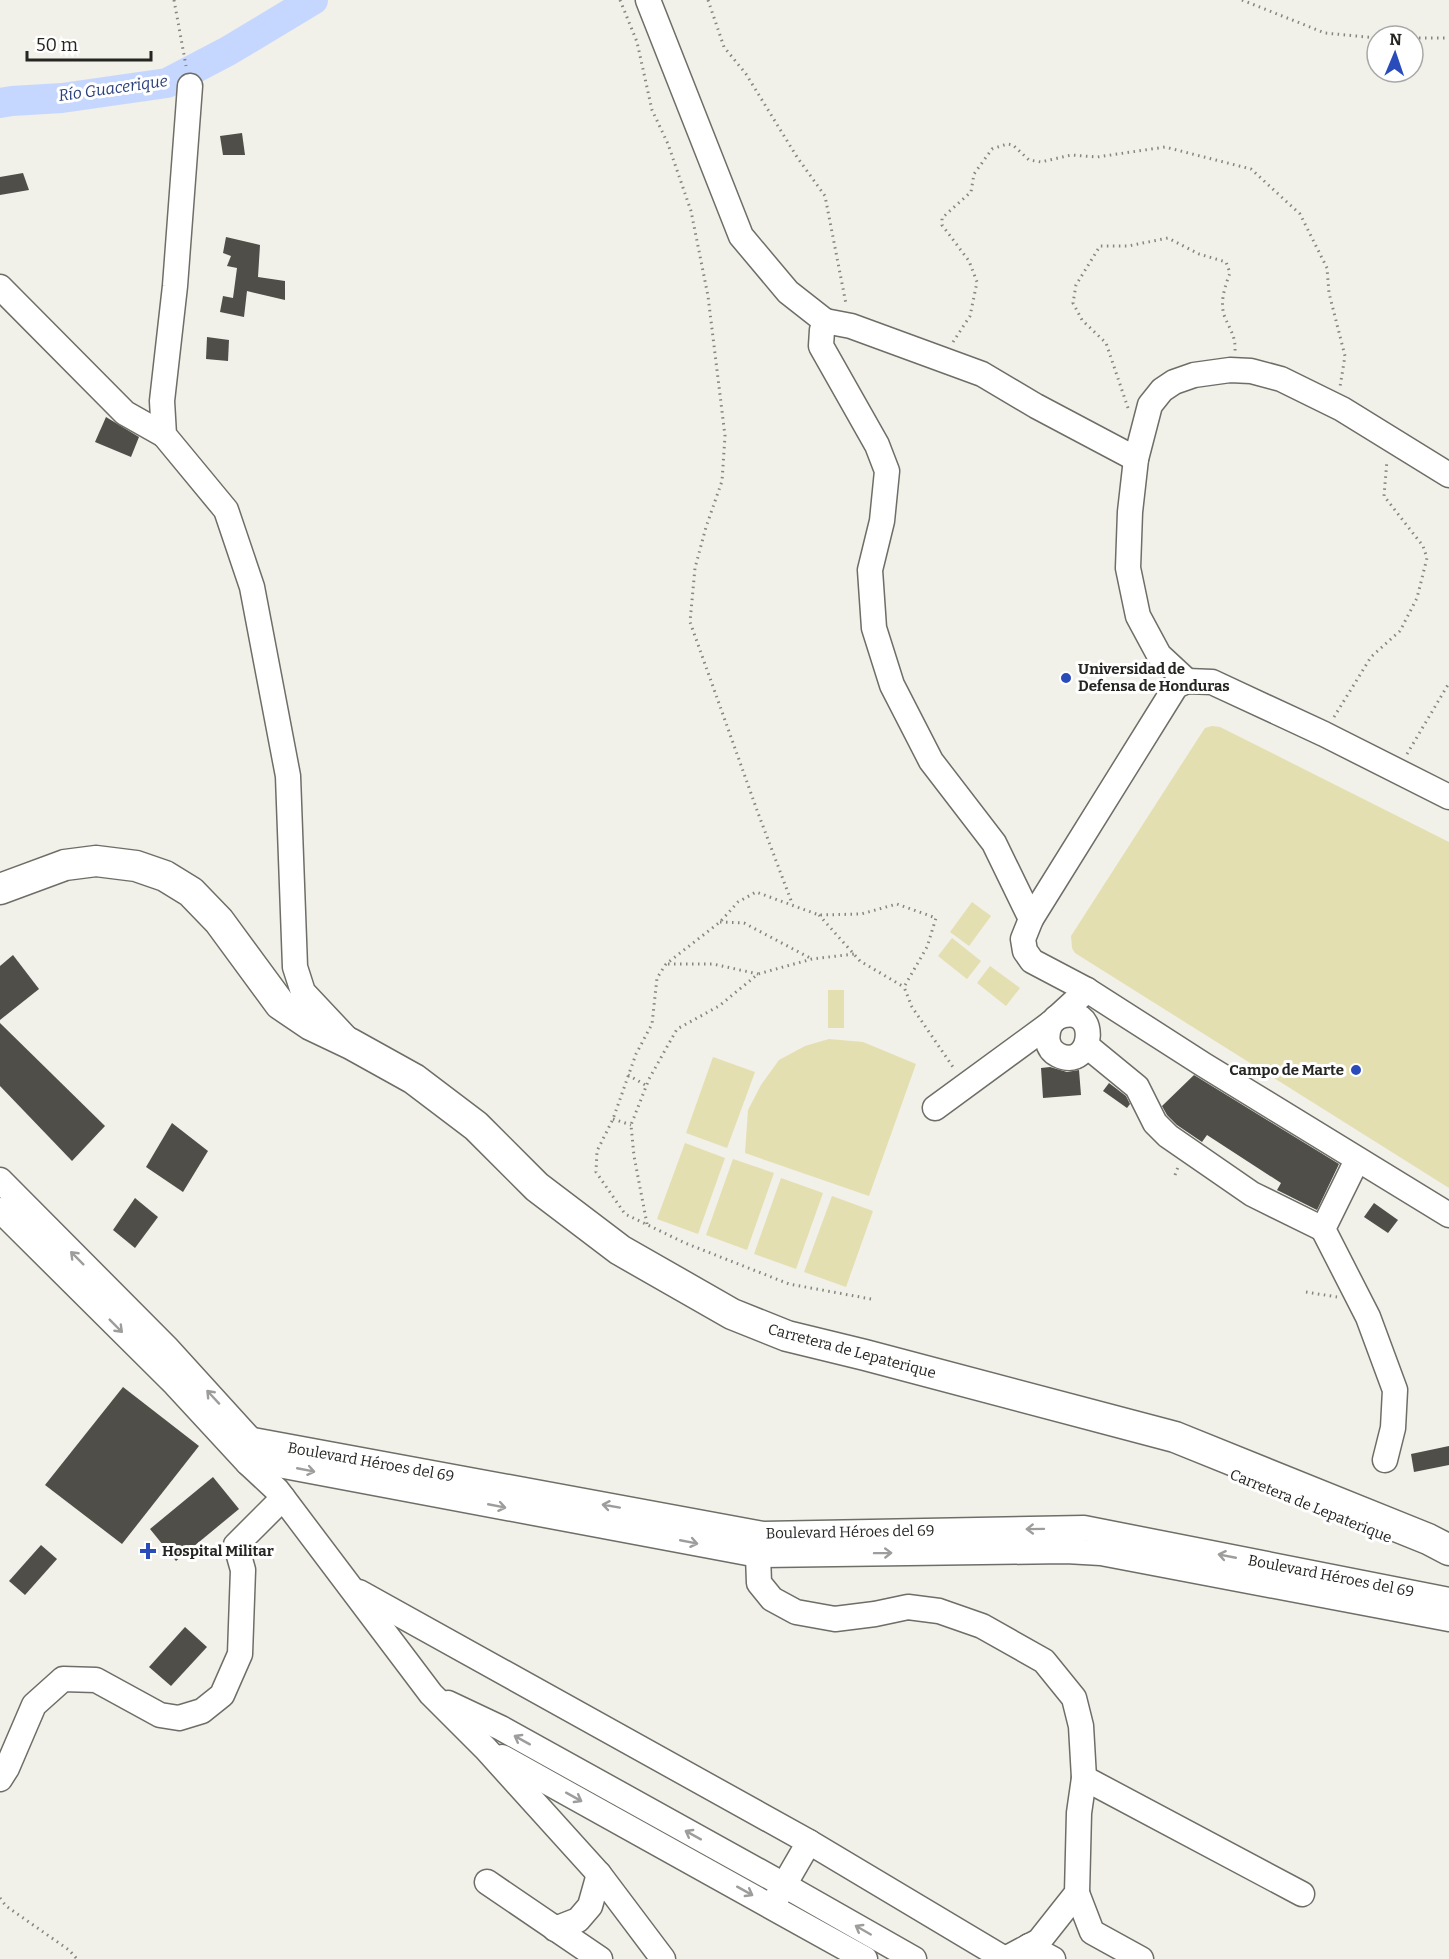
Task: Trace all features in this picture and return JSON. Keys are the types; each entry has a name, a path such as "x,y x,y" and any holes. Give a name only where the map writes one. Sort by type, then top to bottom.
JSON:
{"main road":[{"name":"Carretera de Lepaterique","path":"0,889 65,865 96,861 136,866 165,876 191,892 219,921 280,1004 311,1025 414,1079 476,1126 537,1187 620,1250 732,1314 788,1336 1175,1437 1428,1539 1449,1552"}],"street":[{"path":"648,0 741,236 788,292 825,321 851,326 981,374 1136,459"},
{"path":"164,435 162,401 175,286 190,86"},
{"path":"0,287 125,413 164,435 226,510 252,586 288,776 295,967 303,992 351,1044"},
{"path":"825,321 821,346 877,445 887,471 882,521 870,570 874,628 892,685 931,761 994,843 1031,919"},
{"path":"1186,681 1159,655 1138,616 1128,568 1130,512 1136,459 1150,405 1162,390 1174,381 1194,375 1230,370 1251,371 1281,379 1342,409 1449,475"},
{"path":"1449,797 1324,734 1212,682 1186,681 1176,686 1031,919 1023,939 1025,951 1032,961 1087,990 1357,1160 1449,1215"},
{"path":"935,1108 1053,1021 1087,990"},
{"path":"1053,1021 1047,1030 1048,1044 1057,1054 1071,1057 1087,1046 1137,1087 1155,1123 1168,1136 1252,1194 1323,1229 1368,1317 1395,1390 1393,1428 1385,1460"},
{"path":"1323,1229 1357,1160"},
{"path":"0,1180 168,1349 250,1452 431,1694 486,1749 599,1874 663,1959"},
{"path":"0,1210 250,1452"},
{"name":"Boulevard Héroes del 69","path":"250,1452 760,1544 1101,1553 1449,1619"},
{"path":"0,1779 34,1705 63,1678 96,1680 160,1715 179,1718 202,1711 222,1695 240,1654 243,1570 236,1545 280,1494"},
{"name":"Boulevard Héroes del 69","path":"760,1544 1084,1528 1449,1600"},
{"path":"760,1544 759,1583 772,1599 796,1612 835,1618 875,1614 908,1607 939,1611 982,1626 1044,1661 1074,1698 1081,1726 1084,1778 1079,1813 1077,1893 1092,1932 1141,1959"},
{"path":"351,1587 809,1842 1005,1959 1039,1941 1077,1893"},
{"path":"431,1694 501,1728 914,1959"},
{"path":"486,1749 865,1959"},
{"path":"1084,1778 1302,1894"},
{"path":"772,1906 809,1842"},
{"path":"555,1929 578,1920 590,1906 599,1874"},
{"path":"487,1882 600,1959"},
{"path":"1029,1946 1053,1959"}],"path":[{"path":"174,0 190,86"},
{"path":"620,0 636,42 652,110 668,144 691,211 708,296 725,436 722,481 695,568 690,622 792,904"},
{"path":"708,0 724,47 746,74 797,158 825,196 840,284 851,326"},
{"path":"1242,0 1325,33 1365,37"},
{"path":"1425,38 1449,38"},
{"path":"941,360 970,316 977,282 969,261 942,225 942,218 971,192 974,174 992,149 1007,144 1029,159 1041,162 1071,155 1097,157 1165,147 1251,169 1300,214 1327,268 1329,293 1345,356 1340,388 1342,409"},
{"path":"1142,433 1131,418 1106,342 1082,320 1073,303 1076,285 1100,246 1128,246 1168,238 1199,254 1226,262 1230,273 1224,288 1223,313 1235,337 1236,348 1230,370"},
{"path":"1324,734 1371,657 1400,631 1417,598 1427,558 1423,546 1384,496 1388,438"},
{"path":"1397,771 1449,683"},
{"path":"871,1299 789,1284 685,1243 625,1214 596,1172 597,1151 613,1119 636,1054 652,1024 657,978 666,964 720,922 738,902 756,892 819,915 861,914 897,904 936,918 927,947 904,987"},
{"path":"819,915 860,961 904,987 912,1007 965,1084"},
{"path":"720,922 744,923 812,959"},
{"path":"646,1224 634,1156 632,1125 647,1086 677,1029 719,1006 759,974 812,959 854,954"},
{"path":"666,964 713,964 759,974"},
{"path":"628,1075 647,1086"},
{"path":"613,1119 632,1125"},
{"path":"0,1898 6,1906 69,1950 77,1959"}],"shaded area":[{"name":"Campo de Marte","path":"1220,727 1449,842 1449,1188 1075,953 1072,948 1071,936 1205,728"},
{"path":"972,902 991,916 969,946 950,932"},
{"path":"952,938 981,961 967,979 938,956"},
{"path":"990,966 1020,988 1006,1006 977,983"},
{"path":"828,990 844,990 844,1028 828,1028"},
{"path":"829,1039 863,1042 916,1064 869,1196 745,1153 748,1110 761,1085 779,1060 805,1046"},
{"path":"713,1057 755,1072 727,1148 686,1133"},
{"path":"685,1143 725,1158 698,1234 657,1219"},
{"path":"733,1159 774,1173 747,1250 706,1235"},
{"path":"781,1178 823,1193 796,1269 754,1254"},
{"path":"832,1196 873,1211 846,1287 804,1272"}],"building":[{"path":"242,133 245,155 223,155 220,136"},
{"path":"23,173 29,190 0,195 0,177"},
{"path":"226,237 260,245 258,277 285,281 285,300 247,291 244,317 220,312 223,296 233,298 237,268 227,266 231,256 223,253"},
{"path":"207,337 229,340 228,361 206,359"},
{"path":"106,417 139,437 131,457 95,442"},
{"path":"13,955 39,989 0,1020 0,966"},
{"path":"0,1023 105,1126 72,1161 0,1086"},
{"path":"1050,1067 1067,1072 1079,1070 1081,1095 1043,1098 1041,1068"},
{"path":"1194,1075 1339,1164 1317,1210 1277,1190 1281,1183 1207,1135 1202,1142 1177,1125 1167,1115 1162,1106"},
{"path":"1109,1083 1126,1096 1130,1104 1127,1108 1103,1091"},
{"path":"172,1123 208,1151 183,1192 146,1167"},
{"path":"135,1198 158,1217 135,1248 113,1230"},
{"path":"1374,1203 1398,1220 1388,1233 1364,1217"},
{"path":"123,1387 199,1446 122,1544 45,1485"},
{"path":"1449,1446 1449,1465 1414,1472 1411,1454"},
{"path":"213,1477 239,1509 176,1561 150,1529"},
{"path":"41,1545 57,1559 25,1595 9,1581"},
{"path":"185,1627 207,1647 171,1686 149,1667"}],"waterway":[{"name":"Río Guacerique","path":"0,103 62,98 167,83 228,51 313,0"}],"place":[{"name":"Universidad de Defensa de Honduras","path":"1066,678"},
{"name":"Campo de Marte","path":"1356,1070"},
{"name":"Hospital Militar","path":"148,1551"}]}
